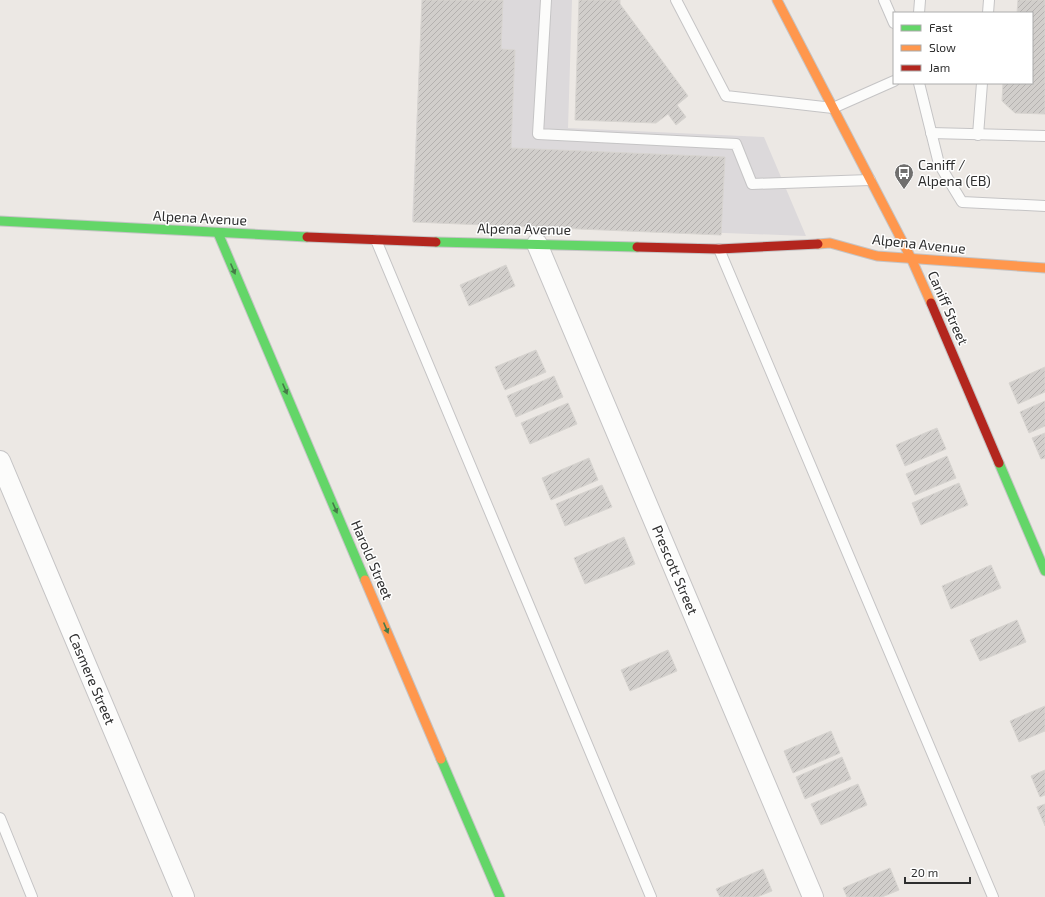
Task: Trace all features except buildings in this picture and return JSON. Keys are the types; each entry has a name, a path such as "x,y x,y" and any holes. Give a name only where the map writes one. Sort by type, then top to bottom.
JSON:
{"street":[{"name":"Caniff Street","path":"777,0 911,258 943,329 1045,571"},
{"name":"Alpena Avenue","path":"0,221 376,240 719,249 830,243 878,256 980,265 1045,268"},
{"name":"Harold Street","path":"218,233 500,897"},
{"name":"Prescott Street","path":"536,244 813,897"},
{"name":"Casmere Street","path":"0,461 184,897"}],"lane":[{"path":"546,0 538,134 736,144 752,184 870,180"},
{"path":"676,0 726,96 833,108 893,81"},
{"path":"884,0 893,21"},
{"path":"920,0 920,12"},
{"path":"988,12 989,0"},
{"path":"919,84 939,164 962,202 1045,206"},
{"path":"978,135 982,84"},
{"path":"932,133 1045,136"},
{"path":"376,240 651,897"},
{"path":"719,249 993,897"},
{"path":"0,818 32,897"}],"shaded area":[{"path":"422,0 572,0 568,128 764,137 806,236 412,221"}],"traffic: fast":[{"path":"0,221 307,237"},
{"path":"218,233 365,580"},
{"path":"436,242 637,247"},
{"path":"999,463 1045,571"},
{"path":"441,759 500,897"}],"traffic: slow":[{"path":"777,0 911,258 931,303"},
{"path":"818,244 830,243 877,256 1045,268"},
{"path":"365,580 441,759"}],"traffic: jam":[{"path":"307,237 436,242"},
{"path":"637,247 719,249 818,244"},
{"path":"931,303 999,463"}],"place":[{"name":"Caniff / Alpena (EB)","path":"904,190"}]}
